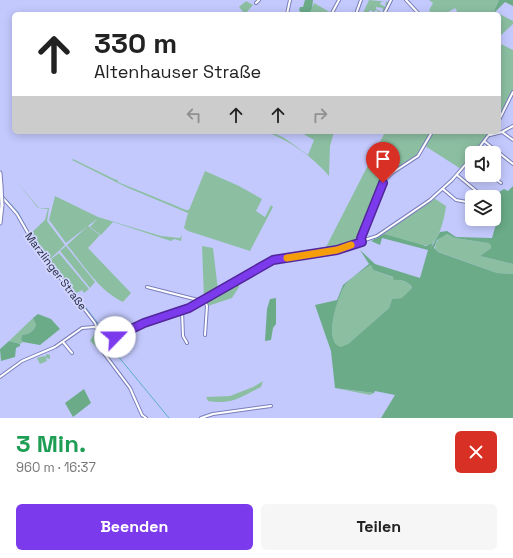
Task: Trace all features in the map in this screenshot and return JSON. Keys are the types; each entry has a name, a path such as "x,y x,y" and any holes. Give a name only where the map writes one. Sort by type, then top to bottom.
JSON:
{"main road":[{"path":"0,173 2,205 0,224"}],"street":[{"path":"256,3 259,0"},
{"path":"287,12 290,0"},
{"path":"333,12 339,0"},
{"path":"357,12 361,0"},
{"path":"385,12 392,0"},
{"path":"406,0 417,12"},
{"path":"501,116 513,92"},
{"path":"513,126 502,132 513,140"},
{"path":"362,242 361,238 384,181 392,173 418,156 431,134"},
{"path":"481,146 489,135 493,134"},
{"path":"484,142 513,164"},
{"path":"0,377 20,363 49,351 80,329 97,328 116,335 122,334 144,323 182,311 273,260 337,250 362,242 388,230 443,190 465,166"},
{"path":"457,175 475,190"},
{"path":"443,190 456,200 465,202"},
{"name":"Marzlinger Straße","path":"0,195 17,214 33,242 95,323 97,328"},
{"path":"147,287 203,300 207,306 204,335"},
{"path":"182,311 183,336 187,343"},
{"path":"116,335 105,345 103,352 130,388 142,415 146,418"},
{"path":"63,342 72,353"},
{"path":"202,418 213,414 271,406"}],"green space":[{"path":"305,0 313,0 310,12 300,12 299,10 300,7 303,7"},
{"path":"369,0 382,1 380,4 386,7 384,11 382,10 383,8 376,7 376,9 381,12 376,10 374,12 370,10 369,12 363,12"},
{"path":"429,0 499,0 494,11 496,12 456,12 455,8 448,12 430,12 429,10 433,3"},
{"path":"499,0 513,0 513,6 505,2 495,12 494,11"},
{"path":"246,1 253,5 247,12 243,12 239,7"},
{"path":"314,3 330,12 310,12"},
{"path":"501,15 513,21 513,24 501,35"},
{"path":"501,44 513,50 513,90 501,114"},
{"path":"271,134 276,134 289,141 308,155 314,140 304,134 333,134 330,146 329,176 316,162 301,150"},
{"path":"384,134 430,134 418,155 385,179 359,241 334,249 326,247"},
{"path":"431,134 488,134 479,146 465,146 465,164 461,169 425,146"},
{"path":"73,159 116,180 117,179 118,182 186,210 189,210 205,171 239,186 262,199 256,211 265,217 271,205 273,207 250,251 188,231 184,228 188,213 126,187 72,160"},
{"path":"16,181 39,208 49,208 47,221 65,245 49,260 30,234 45,220 48,209 38,208"},
{"path":"513,186 513,264 480,256 491,248 491,245 488,243 455,238 447,234 437,240 434,248 438,252 497,273 513,274 513,418 381,418 395,395 375,391 374,393 335,388 331,351 315,305 337,300 343,285 369,264 360,250 375,264 420,278 428,250 382,238 380,245 371,241 384,234 426,246 433,243 431,248 440,232 447,231 456,237 492,238 495,226 501,226 501,191 504,189 508,191","holes":["371,265 373,270 393,277 394,280 404,281 412,288 402,298 392,299 389,308 348,344 341,347 336,344 333,338 333,320 338,301 346,284"]},
{"path":"55,196 98,217 161,236 180,238 182,235 181,241 174,239 171,241 113,222 101,235 90,227 97,219 66,243 49,220"},
{"path":"434,198 446,206 439,234 433,243 429,245 420,245 383,234"},
{"path":"88,226 100,235 88,248 131,293 123,302 106,291 99,284 67,245"},
{"path":"447,234 455,238 488,243 492,245 491,248 480,256 513,264 513,274 497,273 436,251 436,243 442,236"},
{"path":"66,246 95,282 90,288 60,251"},
{"path":"202,246 213,248 218,290 204,298"},
{"path":"59,253 89,289 84,293 82,290 75,294 50,260"},
{"path":"371,265 373,270 408,283 412,288 403,298 392,299 389,308 348,344 341,348 336,344 333,338 332,329 338,300 346,284"},
{"path":"239,282 239,287 232,298 208,306 206,300"},
{"path":"276,298 276,324 273,328 271,340 265,341 267,309 270,299"},
{"path":"38,314 51,319 60,329 40,345 23,342 21,339 22,335 29,333 34,329 36,325 33,318"},
{"path":"33,318 36,325 30,332 22,335 21,339 23,342 20,344 9,341"},
{"path":"94,334 105,344 100,350 90,341"},
{"path":"9,341 20,344 20,346 16,348 15,357 1,361 0,349"},
{"path":"47,354 50,355 50,359 46,358 47,361 40,364 37,358 45,357"},
{"path":"263,381 261,387 242,397 230,401 208,401 206,397 230,396 253,387"},
{"path":"335,388 374,393 370,395"},
{"path":"84,389 91,403 73,417 65,403"}],"waterway":[{"path":"3,196 18,212 27,229"},
{"path":"31,237 100,326"},
{"path":"108,344 169,418"}],"slow traffic":[{"path":"287,258 337,250 351,245"}],"route":[{"path":"115,337 116,335 122,334 144,323 189,308 273,260 337,250 362,242 361,238 376,205 383,183"}]}
